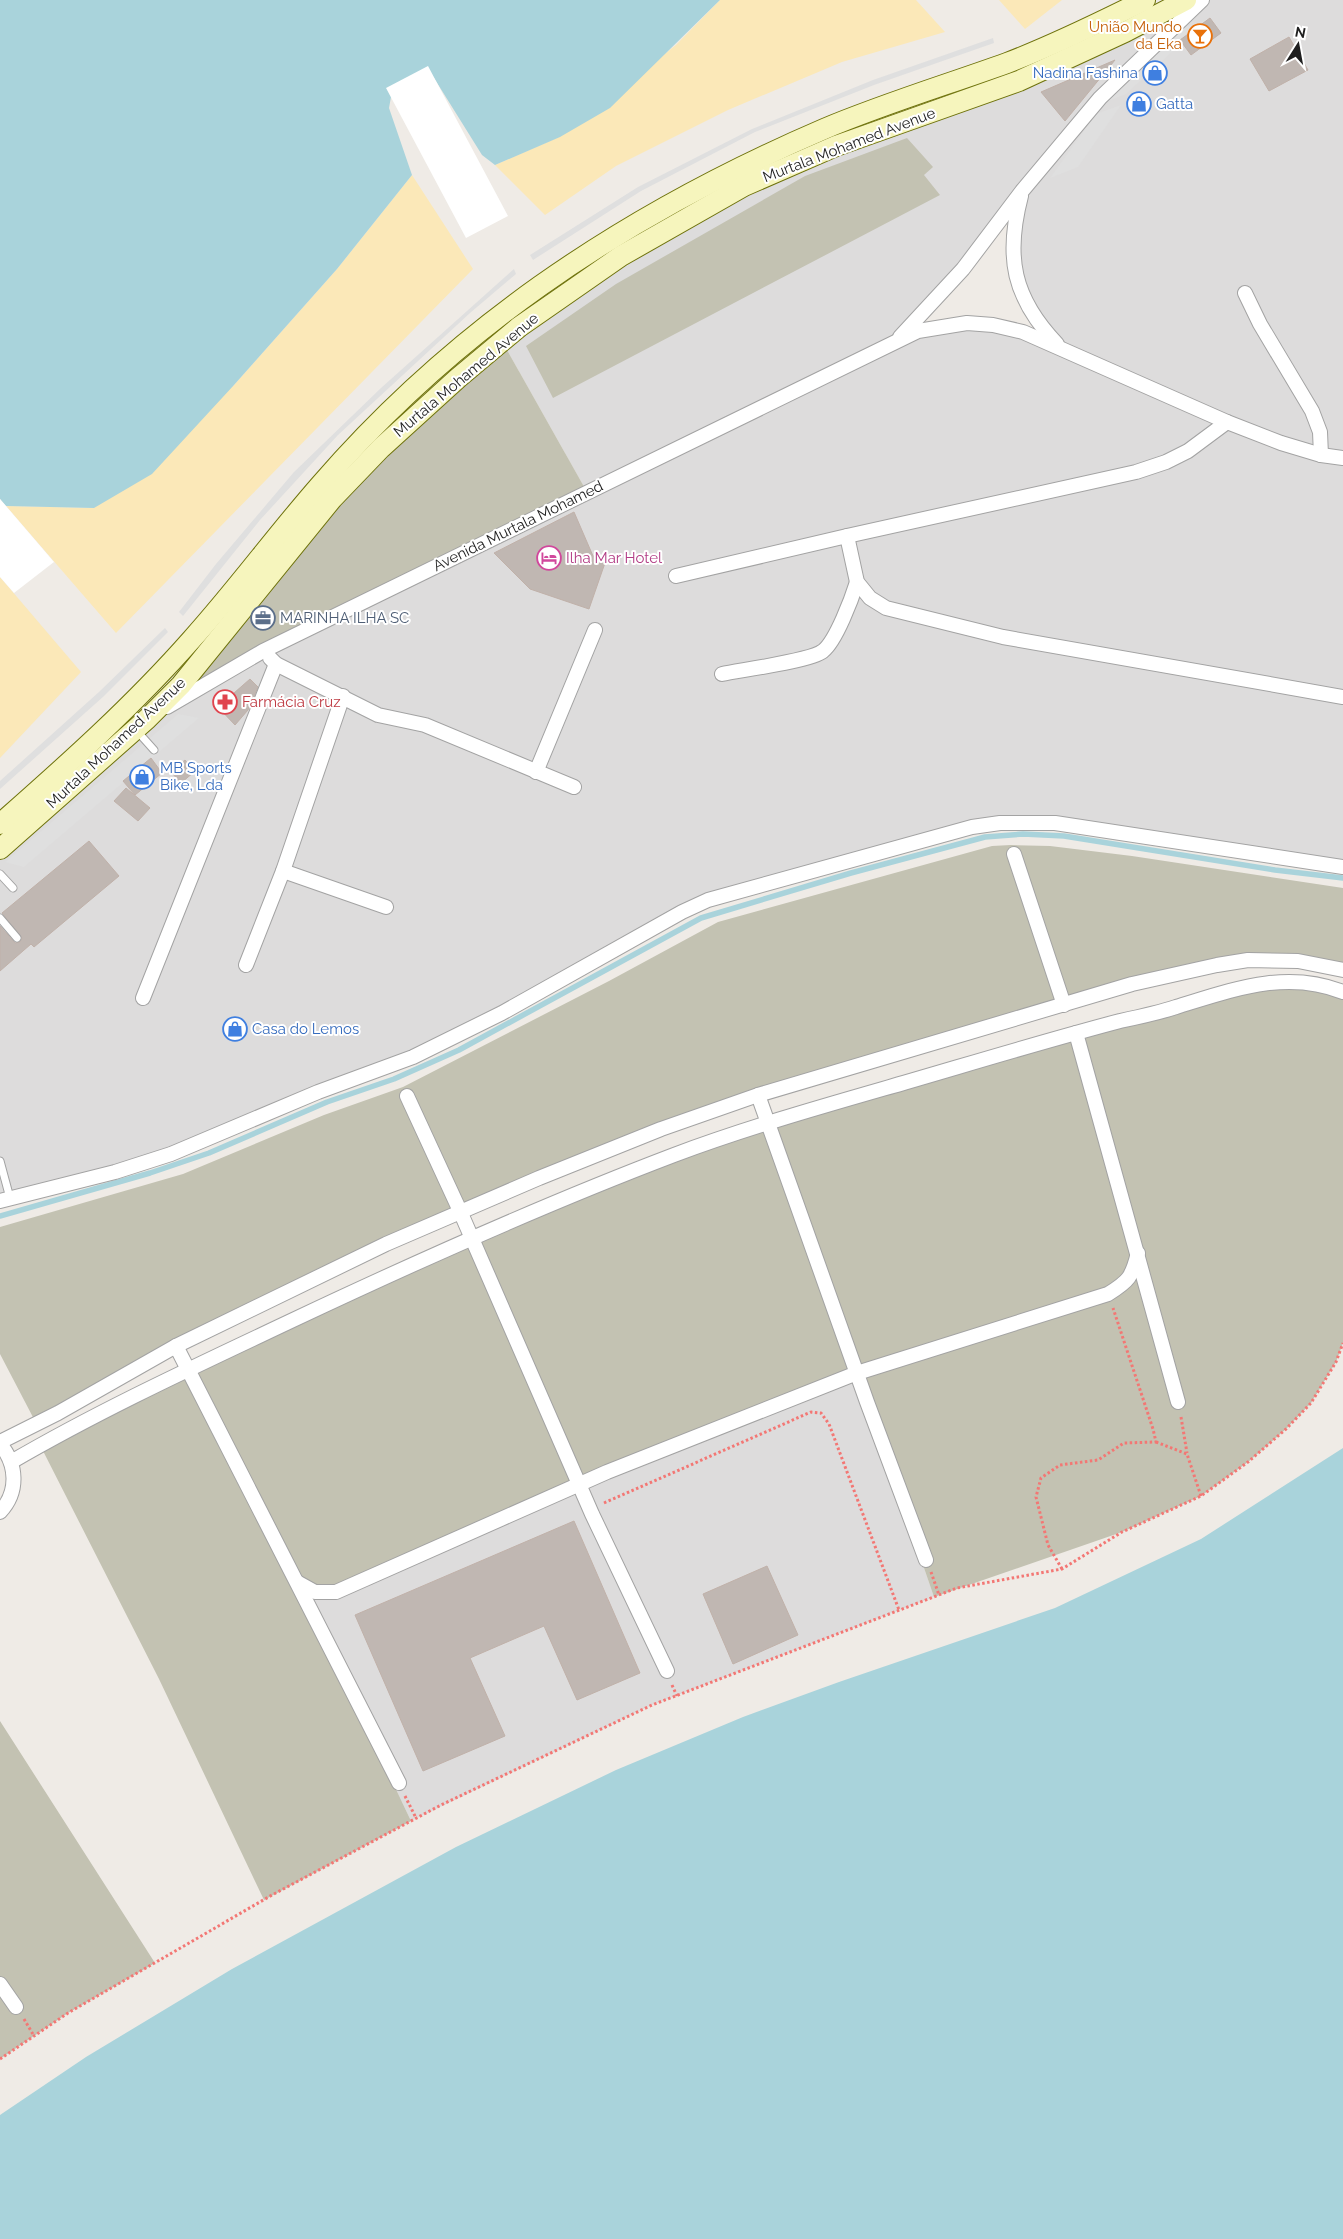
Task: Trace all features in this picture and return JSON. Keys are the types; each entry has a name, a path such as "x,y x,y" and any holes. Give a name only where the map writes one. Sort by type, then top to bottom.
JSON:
{"street":[{"name":"Murtala Mohamed Avenue","path":"0,824 86,748 194,638 324,480 373,428 453,354 539,287 600,245 663,207 742,167 825,128 1010,62 1060,41 1145,0"},
{"name":"Murtala Mohamed Avenue","path":"0,849 141,724 181,685 332,500 375,454 458,378 518,327 621,256 744,186 836,146 1020,81 1108,40 1186,0"},
{"path":"895,343 963,269 1022,191 1100,98 1202,0"},
{"path":"1022,191 1014,231 1013,250 1022,296 1032,316 1066,353"},
{"path":"1245,293 1260,324 1312,411 1320,432 1321,456"},
{"name":"Avenida Murtala Mohamed","path":"141,724 263,651 918,331 967,322 993,325 1023,332 1066,353 1227,422 1321,456 1343,458"},
{"path":"676,576 1136,472 1166,462 1188,451 1227,422"},
{"path":"847,536 857,582 870,598 886,608 1003,637 1343,697"},
{"path":"722,674 808,658 823,652 832,641 853,596 857,582"},
{"path":"536,772 594,630"},
{"path":"263,651 276,664 378,715 425,725 574,787"},
{"path":"143,998 276,664"},
{"path":"246,965 283,871 343,696"},
{"path":"5,1200 115,1172 171,1154 318,1092 413,1057 502,1013 682,912 708,900 963,829 1000,823 1055,823 1343,867"},
{"path":"1014,854 1064,1005"},
{"path":"283,871 386,907"},
{"path":"0,1512 12,1492 14,1477 11,1462 0,1443 58,1413 176,1346 386,1244 460,1211 661,1129 758,1095 1132,984 1248,960 1298,961 1343,970"},
{"path":"11,1462 67,1429 189,1369 398,1271 675,1154 768,1123 1076,1032 1173,1008 1246,986 1275,981 1312,982 1343,991 1343,1006"},
{"path":"1076,1032 1178,1402"},
{"path":"758,1095 926,1560"},
{"path":"407,1096 460,1211 590,1509 668,1672"},
{"path":"297,1582 316,1592 336,1592 579,1484 857,1373 1108,1294 1122,1286 1133,1273 1138,1253"},
{"path":"176,1346 398,1783"},
{"path":"0,1984 16,2007"}],"lane":[{"path":"141,724 154,750"},
{"path":"0,874 13,888"},
{"path":"0,918 16,938"},
{"path":"0,1161 5,1200"}],"path":[{"path":"1108,1294 1156,1442"},
{"path":"0,2059 68,2013 264,1900 416,1818 652,1705 957,1588 1062,1569 1122,1532 1201,1496 1248,1462 1286,1430 1311,1402 1336,1362 1343,1343"},
{"path":"1178,1402 1187,1454 1201,1496"},
{"path":"590,1509 811,1412 822,1413 829,1424 899,1610"},
{"path":"1062,1569 1048,1546 1036,1497 1041,1478 1060,1465 1098,1460 1124,1443 1156,1442 1187,1454"},
{"path":"926,1560 939,1595"},
{"path":"398,1783 416,1818"}],"shaded area":[{"path":"1183,0 1343,0 1343,867 1000,823 734,892 502,1013 227,1133 0,1204 0,849 151,716 587,492 502,341 677,225","holes":["1022,193 1017,212 1022,295 1042,340 967,323 896,341"]},
{"path":"1208,19 1126,94 1100,104 1179,29"},
{"path":"993,38 994,43 874,85 755,132 641,191 533,260 530,255 638,187 752,129 873,80"},
{"path":"1121,105 1078,167 1050,178 1096,114"},
{"path":"907,138 933,167 924,175 940,195 553,398 526,346 616,284 805,176"},
{"path":"514,269 516,274 470,313 338,435 260,520 183,616 179,612 216,564 294,472 381,388"},
{"path":"502,341 587,492 151,716 332,499"},
{"path":"165,628 168,632 104,696 0,789 0,781 99,692"},
{"path":"178,714 199,718 24,867 5,862"},
{"path":"992,846 1050,846 1132,856 1343,888 1343,970 1298,961 1217,965 758,1095 460,1211 36,1423 0,1354 0,1227 183,1174 324,1115 403,1087 609,981 718,922"},
{"path":"1246,986 1343,992 1343,1343 1336,1362 1311,1403 1286,1429 1248,1462 1201,1496 1122,1532 934,1597 857,1373 336,1592 298,1583 411,1821 264,1900 159,1679 40,1445 472,1239 768,1123"},
{"path":"857,1373 934,1597 652,1705 411,1821 297,1582"},
{"path":"0,1721 155,1963 68,2013 0,2059"}],"sand":[{"path":"720,0 916,0 945,32 842,62 728,110 616,166 545,215 495,165 559,137 676,45"},
{"path":"999,0 1062,0 1025,29"},
{"path":"412,175 473,269 116,633 6,506 94,508 234,385 337,269"},
{"path":"0,577 81,672 0,758"}],"water":[{"path":"0,0 720,0 610,108 560,137 495,165 482,155 434,78 391,97 389,108 412,175 337,269 152,474 94,508 6,506 0,499"},
{"path":"1343,1448 1343,2239 0,2239 0,2115 86,2057 232,1969 456,1847 616,1770 743,1717 1055,1608 1201,1539"}],"pier":[{"path":"428,66 508,216 466,238 386,88"},
{"path":"0,499 54,562 14,593 0,577"}],"building":[{"path":"1210,18 1221,33 1191,55 1180,40"},
{"path":"1289,37 1308,70 1269,91 1250,59"},
{"path":"1115,60 1065,121 1041,92"},
{"name":"Ilha Mar Hotel","path":"574,512 593,556 606,560 589,609 530,589 494,553"},
{"path":"250,679 258,687 248,710 235,725 218,707"},
{"path":"151,758 162,773 135,795 123,781"},
{"path":"185,760 194,772 181,783 171,772"},
{"path":"126,788 150,808 138,821 114,801"},
{"path":"89,841 119,876 34,947 31,944 0,971 0,926 15,943 20,942 22,938 2,913"},
{"path":"574,1521 640,1673 577,1700 544,1626 470,1658 505,1736 423,1771 355,1615"},
{"path":"767,1566 798,1635 733,1664 703,1594"}],"waterway":[{"path":"0,1216 150,1173 209,1153 327,1102 394,1079 459,1050 701,918 851,873 985,837 1023,834 1064,836 1275,870 1343,878"}],"place":[{"name":"União Mundo da Eka","path":"1200,36"},
{"name":"Nadina Fashina","path":"1155,73"},
{"name":"Gatta","path":"1139,104"},
{"name":"Ilha Mar Hotel","path":"549,558"},
{"name":"MARINHA ILHA SC","path":"263,618"},
{"name":"Farmácia Cruz","path":"225,702"},
{"name":"MB Sports Bike, Lda","path":"142,777"},
{"name":"Casa do Lemos","path":"235,1029"}]}
